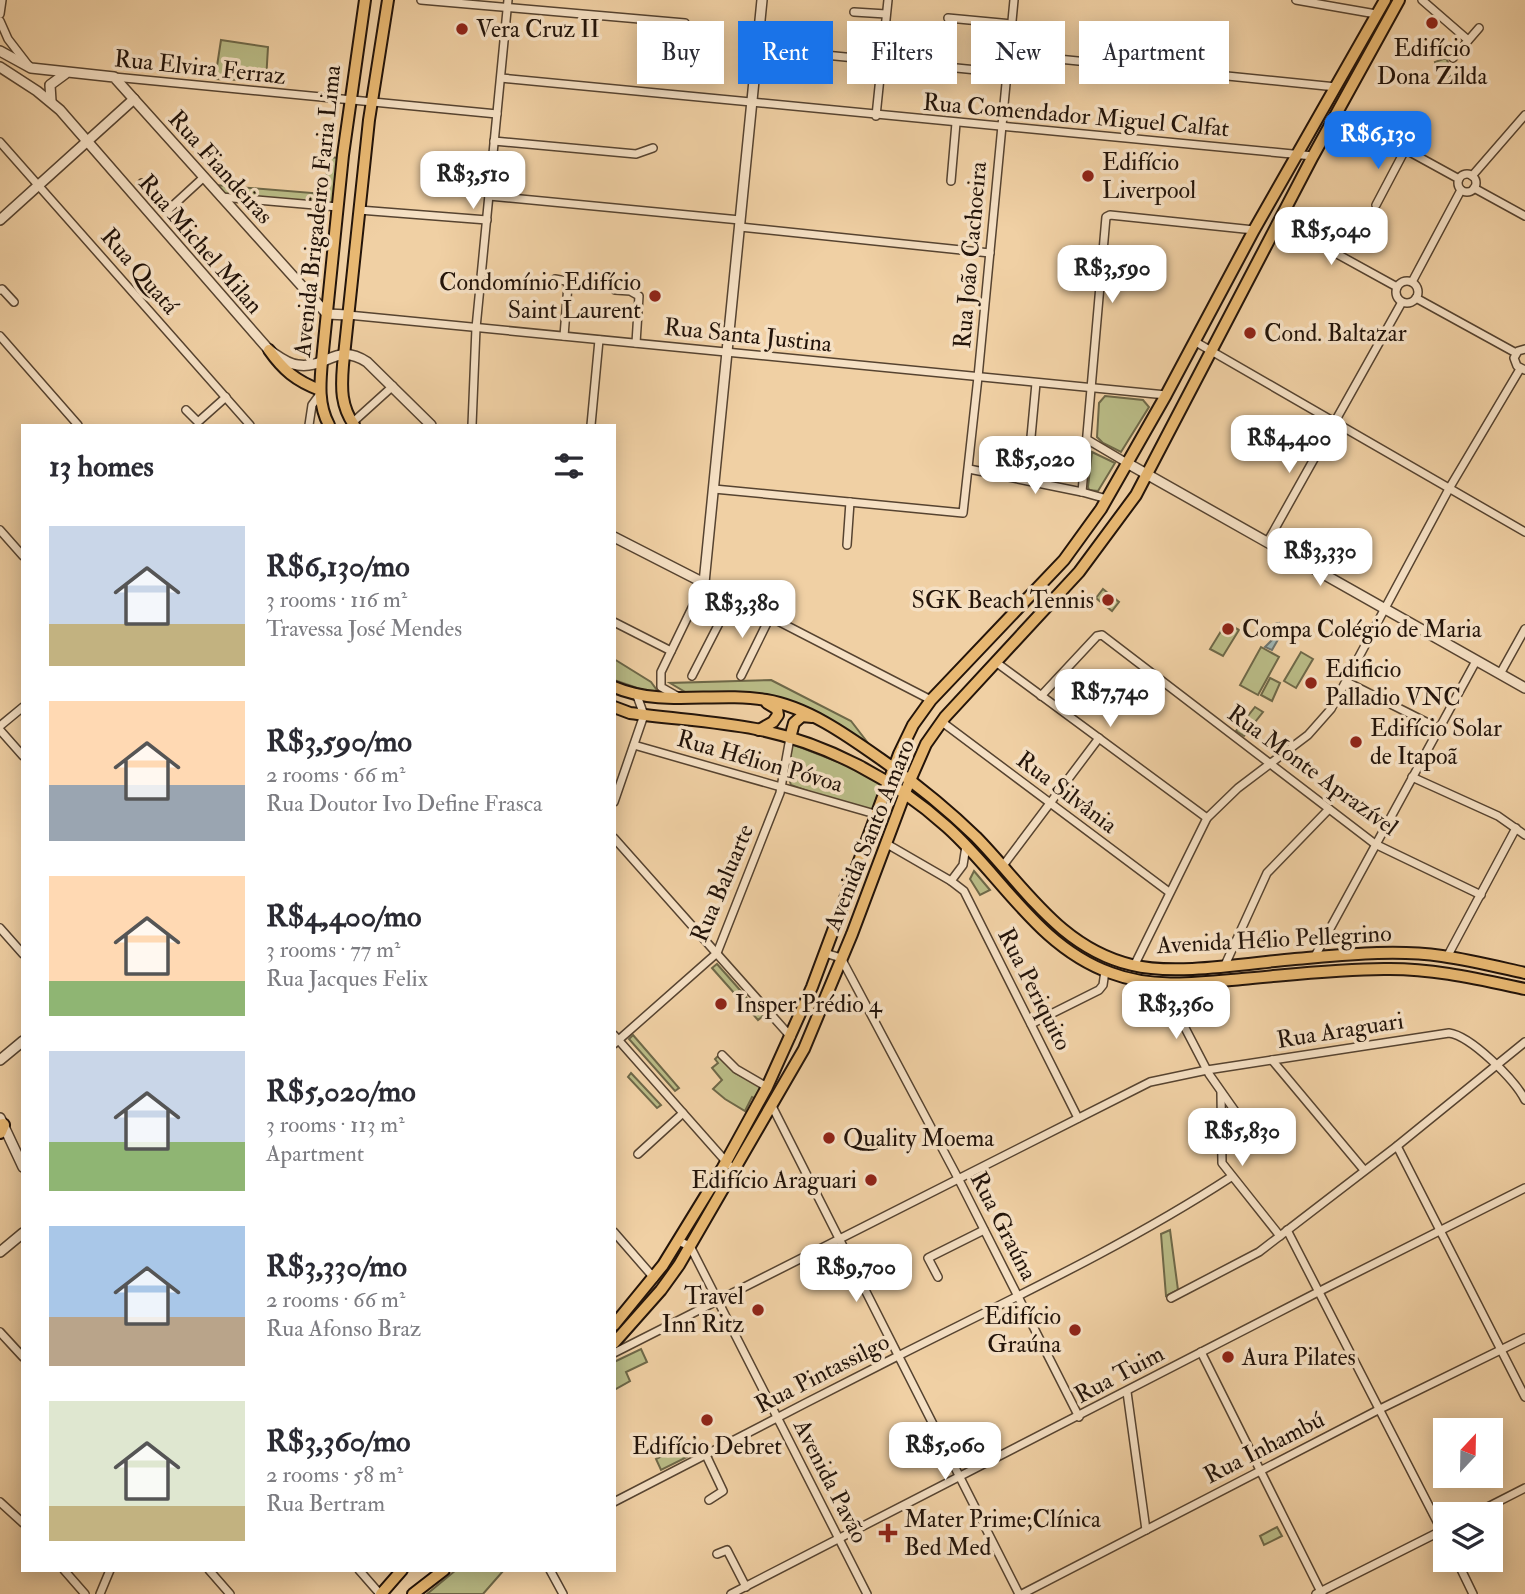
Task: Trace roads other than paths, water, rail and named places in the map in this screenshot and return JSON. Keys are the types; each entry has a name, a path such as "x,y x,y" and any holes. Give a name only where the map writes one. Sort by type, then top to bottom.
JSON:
{"main road":[{"name":"Avenida Brigadeiro Faria Lima","path":"328,424 323,414 320,392 322,361 350,101 365,0"},
{"name":"Avenida Brigadeiro Faria Lima","path":"353,424 344,409 342,397 344,353 372,103 388,0"},
{"name":"Avenida Santo Amaro","path":"616,1341 668,1280 690,1246 730,1166 791,1038 875,814 913,724 931,700 1064,560 1107,499 1254,230 1385,0"},
{"name":"Avenida Santo Amaro","path":"616,1323 654,1278 772,1105 804,1049 926,744 942,722 1079,572 1122,516 1147,475 1313,156 1399,0"},
{"path":"268,350 292,377 320,392"},
{"name":"Avenida Hélio Pellegrino","path":"616,688 663,698 760,699 792,707 818,719 910,780 958,821 1045,915 1069,936 1093,950 1134,966 1175,970 1395,953 1447,957 1525,973"},
{"path":"759,730 773,722 778,715 775,707 760,699"},
{"name":"Avenida Hélio Pellegrino","path":"616,708 644,715 759,730 790,738 846,760 888,782 948,827 1031,919 1051,937 1105,971 1149,982 1187,984 1382,969 1415,970 1468,977 1525,989"},
{"path":"790,738 794,723 799,718 805,716 818,719"},
{"path":"380,1594 400,1572"},
{"path":"413,1594 441,1572"}],"street":[{"path":"0,14 2,0"},
{"path":"421,0 508,4 666,21"},
{"path":"684,698 663,689 660,684 661,672 704,583 762,0"},
{"path":"885,21 888,0"},
{"name":"Rua João Cachoeira","path":"1012,21 1014,0"},
{"path":"1296,0 1376,14"},
{"path":"1422,0 1468,40"},
{"path":"472,424 476,328 508,4"},
{"path":"854,12 886,15"},
{"path":"948,18 980,21"},
{"path":"0,21 1,30 31,68"},
{"path":"1453,58 1479,27"},
{"path":"0,51 31,68"},
{"path":"1065,60 1336,87"},
{"name":"Rua Michel Milan","path":"0,67 51,102 268,350 297,365 322,361 344,353"},
{"name":"Rua Elvira Ferraz","path":"31,68 497,114"},
{"path":"51,102 50,85 67,73"},
{"name":"Rua Fiandeiras","path":"114,77 327,314"},
{"name":"Rua Comendador Miguel Calfat","path":"500,78 1313,156"},
{"path":"876,116 880,84"},
{"name":"Rua João Cachoeira","path":"850,502 962,514 969,469 1006,84"},
{"path":"0,220 134,99"},
{"path":"1337,112 1459,179"},
{"path":"1472,176 1525,115"},
{"path":"951,181 957,123"},
{"path":"494,141 636,155 653,148"},
{"name":"Rua Quatá","path":"0,142 249,424"},
{"path":"1376,205 1405,150"},
{"path":"1459,179 1465,175 1472,176"},
{"path":"1461,190 1470,192 1474,188 1475,180 1472,176"},
{"path":"167,211 204,177"},
{"path":"1459,179 1461,190"},
{"path":"142,183 190,237"},
{"path":"1474,188 1525,216"},
{"path":"1412,282 1461,190"},
{"path":"489,196 990,253"},
{"path":"221,197 338,207"},
{"path":"359,210 487,220"},
{"path":"1082,492 1105,219 1110,215 1254,230"},
{"path":"1279,222 1397,287"},
{"path":"555,279 564,280 568,285 565,336"},
{"path":"1405,281 1412,282 1418,291 1416,298 1412,302 1402,302 1397,297 1397,287 1405,281"},
{"path":"0,290 14,302"},
{"path":"615,290 630,291 639,296 636,343"},
{"path":"1416,298 1516,354"},
{"path":"1268,541 1402,302"},
{"name":"Rua Santa Justina","path":"327,314 1166,395"},
{"path":"0,336 77,424"},
{"path":"591,424 599,340"},
{"path":"1194,341 1525,532"},
{"path":"1516,354 1525,349"},
{"path":"344,353 367,362 430,424"},
{"path":"1134,966 1207,818 1238,788 1319,723 1348,682 1450,487 1522,370 1515,363 1516,354"},
{"path":"1027,480 1036,383"},
{"path":"353,424 393,386"},
{"path":"309,424 312,405 320,392"},
{"path":"186,410 198,422 226,397"},
{"path":"1088,440 1525,688"},
{"path":"969,469 1107,499"},
{"path":"713,489 850,502 848,545"},
{"path":"0,530 21,554"},
{"path":"616,538 931,700"},
{"path":"692,676 732,598"},
{"path":"741,676 769,617"},
{"path":"616,623 671,651"},
{"path":"1500,674 1525,629"},
{"name":"Rua Monte Aprazível","path":"1041,695 1097,636 1102,635 1375,844 1481,895"},
{"path":"1314,958 1476,661"},
{"path":"997,663 1207,818"},
{"path":"1348,682 1438,728"},
{"path":"616,796 644,715 636,693"},
{"path":"21,709 0,728 21,754"},
{"name":"Rua Silvânia","path":"942,722 1169,892"},
{"name":"Rua Baluarte","path":"616,1040 717,953 782,788 790,738"},
{"path":"1002,867 1099,738"},
{"name":"Rua Hélion Póvoa","path":"634,745 875,814"},
{"path":"1412,777 1498,816 1525,835"},
{"path":"1226,965 1267,873 1329,809"},
{"path":"1447,957 1516,828"},
{"path":"616,840 791,1038"},
{"name":"Rua Periquito","path":"887,844 951,881 967,895 1078,1118"},
{"path":"951,881 963,865 966,846"},
{"path":"0,928 21,952"},
{"path":"825,953 841,958"},
{"name":"Rua Graúna","path":"841,958 1079,1417"},
{"path":"1031,1024 1098,990 1103,985 1105,971"},
{"path":"1170,999 1221,1093 1261,1148"},
{"name":"Rua Araguari","path":"616,1352 1150,1082 1207,1070 1449,1033 1460,1036 1512,1079 1525,1100"},
{"path":"616,1040 730,1166"},
{"path":"1171,1298 1237,1265 1280,1236 1525,1042"},
{"path":"0,1060 21,1043"},
{"path":"722,1055 736,1069 767,1087"},
{"path":"1272,1060 1364,1170"},
{"path":"1221,1093 1221,1159 1231,1177 1280,1236"},
{"path":"772,1105 838,1240 1021,1594"},
{"path":"638,1154 683,1114"},
{"path":"1,1123 21,1163"},
{"path":"1397,1146 1525,1397"},
{"name":"Rua Pintassilgo","path":"616,1501 1019,1297 1160,1222 1231,1177"},
{"name":"Rua Tuim","path":"731,1594 1525,1188"},
{"path":"937,1277 928,1258 984,1230"},
{"path":"1287,1230 1433,1511"},
{"path":"616,1234 654,1278"},
{"path":"0,1252 21,1235"},
{"path":"678,1241 690,1246"},
{"name":"Avenida Pavão","path":"690,1246 867,1594"},
{"path":"0,1332 21,1355"},
{"name":"Rua Inhambú","path":"1021,1594 1380,1409 1525,1338"},
{"path":"1201,1352 1320,1593 1433,1535"},
{"path":"1127,1392 1146,1530"},
{"path":"706,1455 723,1491 709,1500"},
{"path":"1498,1502 1525,1488"},
{"path":"0,1502 21,1521"},
{"path":"717,1554 727,1550 746,1587"},
{"path":"66,1572 85,1594"},
{"path":"100,1594 109,1572"},
{"path":"211,1572 230,1594"},
{"path":"361,1572 380,1594"},
{"path":"551,1572 563,1594"},
{"path":"1462,1572 1473,1594"}],"water":[{"path":"1279,623 1280,636 1272,650 1265,647 1272,640 1274,624"}],"place":[{"name":"Edifício Dona Zilda","path":"1432,23"},
{"name":"Vera Cruz II","path":"462,29"},
{"name":"Edifício Liverpool","path":"1088,176"},
{"name":"Condomínio Edifício Saint Laurent","path":"655,296"},
{"name":"Cond. Baltazar","path":"1250,333"},
{"name":"SGK Beach Tennis","path":"1108,600"},
{"name":"Compa Colégio de Maria","path":"1228,629"},
{"name":"Edificio Palladio VNC","path":"1311,683"},
{"name":"Edifício Solar de Itapoã","path":"1356,742"},
{"name":"Insper Prédio 4","path":"721,1004"},
{"name":"Quality Moema","path":"829,1138"},
{"name":"Edifício Araguari","path":"871,1180"},
{"name":"Travel Inn Ritz","path":"758,1310"},
{"name":"Edifício Graúna","path":"1075,1330"},
{"name":"Aura Pilates","path":"1228,1357"},
{"name":"Edifício Debret","path":"707,1420"},
{"name":"Mater Prime;Clínica Bed Med","path":"888,1533"}]}
